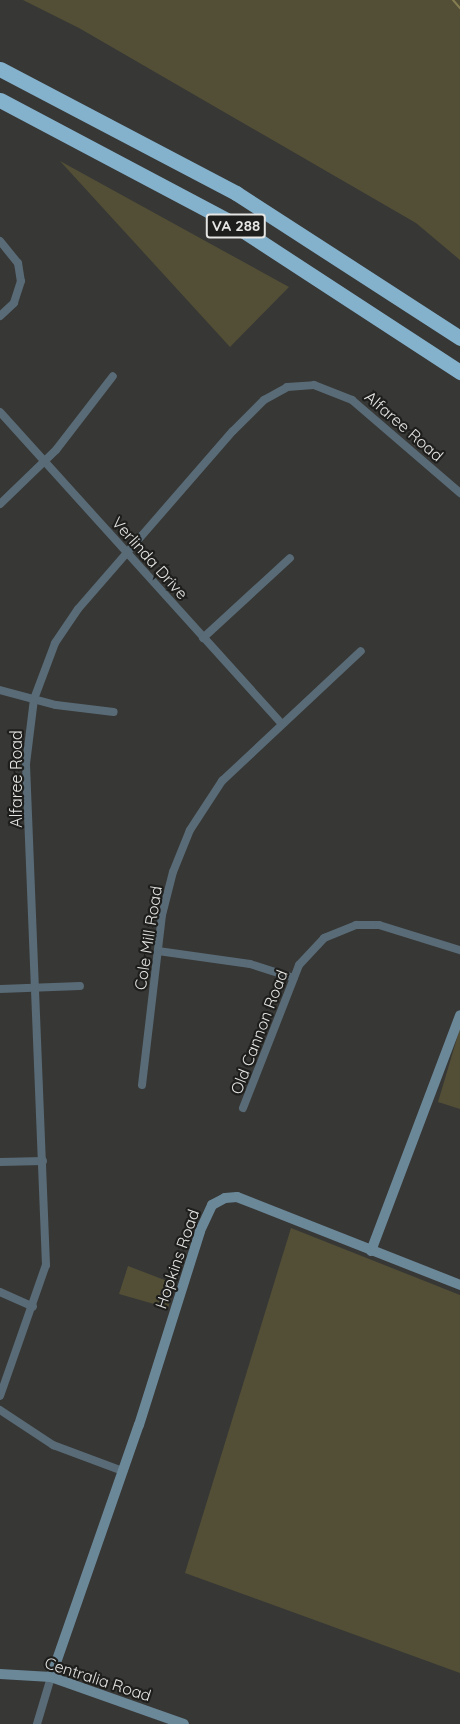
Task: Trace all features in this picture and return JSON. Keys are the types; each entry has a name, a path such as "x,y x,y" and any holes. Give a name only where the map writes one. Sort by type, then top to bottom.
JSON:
{"highway":[{"name":"VA 288","path":"0,69 236,193 460,338"},
{"name":"VA 288","path":"0,100 230,222 460,372"}],"main road":[{"path":"460,1015 371,1251 460,1286"},
{"name":"Hopkins Road","path":"51,1677 123,1471 200,1231 212,1205 225,1198 237,1197 371,1251"},
{"name":"Centralia Road","path":"0,1674 51,1677 184,1724"}],"street":[{"path":"0,241 18,263 21,281 14,303 0,316"},
{"path":"0,504 46,461 113,376"},
{"name":"Alfaree Road","path":"0,1396 33,1307 47,1252 26,764 34,699 46,662 66,626 126,552 264,400 295,386 328,389 352,400 460,493"},
{"name":"Verlinda Drive","path":"0,412 281,723"},
{"path":"203,638 290,558"},
{"name":"Cole Mill Road","path":"142,1085 167,893 190,830 222,781 281,723 361,651"},
{"path":"0,690 34,699 114,712"},
{"name":"Old Cannon Road","path":"243,1108 294,978 315,945 334,932 356,925 394,927 460,950"},
{"path":"158,951 250,964 294,978"},
{"path":"0,989 80,986"},
{"path":"0,1162 43,1161"},
{"path":"0,1292 33,1307"},
{"path":"0,1410 53,1445 123,1471"},
{"name":"Hopkins Road","path":"37,1724 51,1677"}],"shaded area":[{"path":"23,0 460,0 460,260 416,223 79,28"},
{"path":"60,161 289,287 230,347"},
{"path":"460,1028 460,1109 438,1102"},
{"path":"291,1228 460,1295 460,1673 185,1573"},
{"path":"128,1266 175,1284 168,1308 119,1294"}],"waterway":[{"path":"453,0 460,8"}]}
